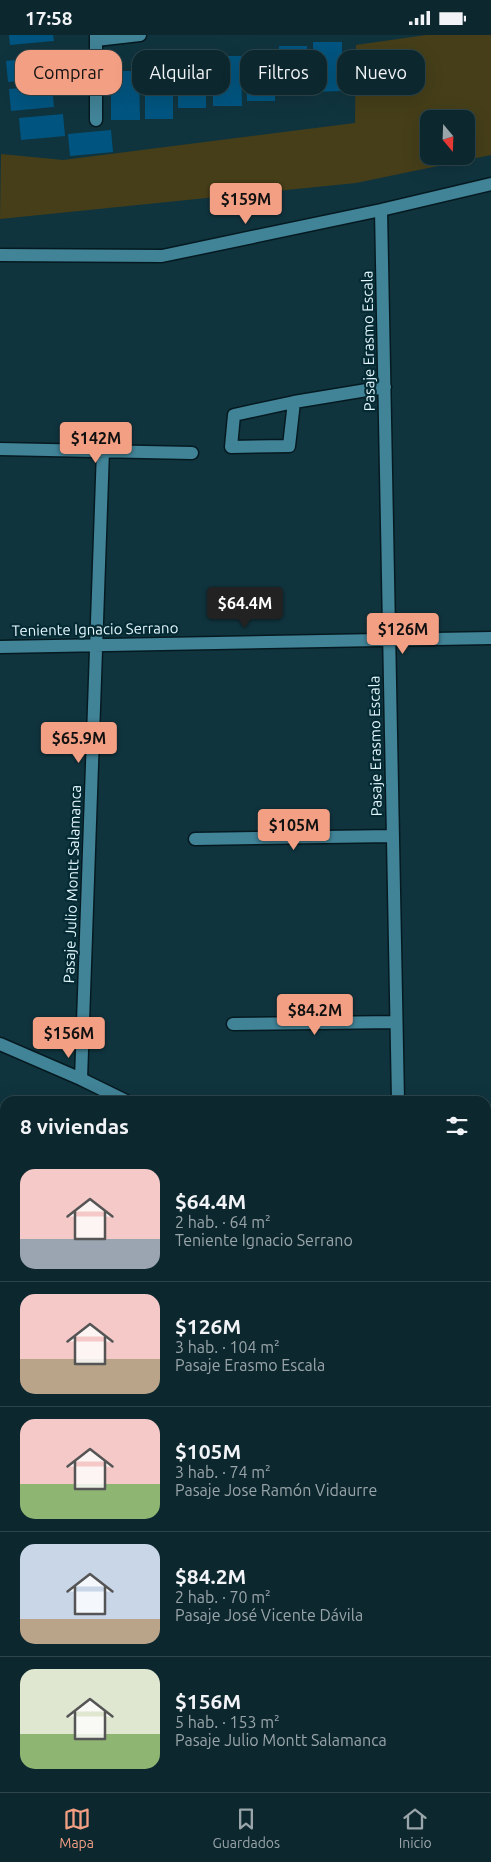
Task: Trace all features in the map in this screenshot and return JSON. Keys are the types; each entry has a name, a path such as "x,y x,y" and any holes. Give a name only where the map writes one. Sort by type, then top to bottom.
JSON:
{"street":[{"path":"96,120 96,38 140,35"},
{"path":"0,255 162,256 382,210 491,184"},
{"name":"Pasaje Erasmo Escala","path":"382,210 398,1096"},
{"path":"294,402 289,446 231,447 234,415 294,402 385,387"},
{"path":"0,449 192,453"},
{"name":"Pasaje Julio Montt Salamanca","path":"81,1079 103,451"},
{"name":"Teniente Ignacio Serrano","path":"0,647 491,638"},
{"path":"195,839 393,836"},
{"path":"233,1023 396,1022"},
{"path":"0,1044 115,1096"}],"shaded area":[{"path":"426,35 491,35 491,155 475,158 475,110 420,110 420,165 443,165 356,183 0,219 1,154 63,160 355,123 355,95 425,95 425,50 356,50 356,45"}],"building":[{"path":"9,35 53,35 54,41 10,45"},
{"path":"313,42 342,42 342,50 337,50 337,91 327,92 327,50 313,50"},
{"path":"279,46 307,46 307,50 279,50"},
{"path":"230,56 240,56 240,95 242,95 242,106 213,106 213,95 230,95"},
{"path":"15,60 15,81 8,82 6,61"},
{"path":"122,71 132,71 132,95 139,95 140,120 111,120 111,95 122,95"},
{"path":"15,88 15,95 53,95 54,107 11,111 9,89"},
{"path":"145,95 173,95 173,119 145,119"},
{"path":"178,95 206,95 206,108 178,108"},
{"path":"247,95 275,95 275,101 247,101"},
{"path":"63,114 65,136 21,140 19,118"},
{"path":"111,130 113,152 70,156 68,134"}]}
